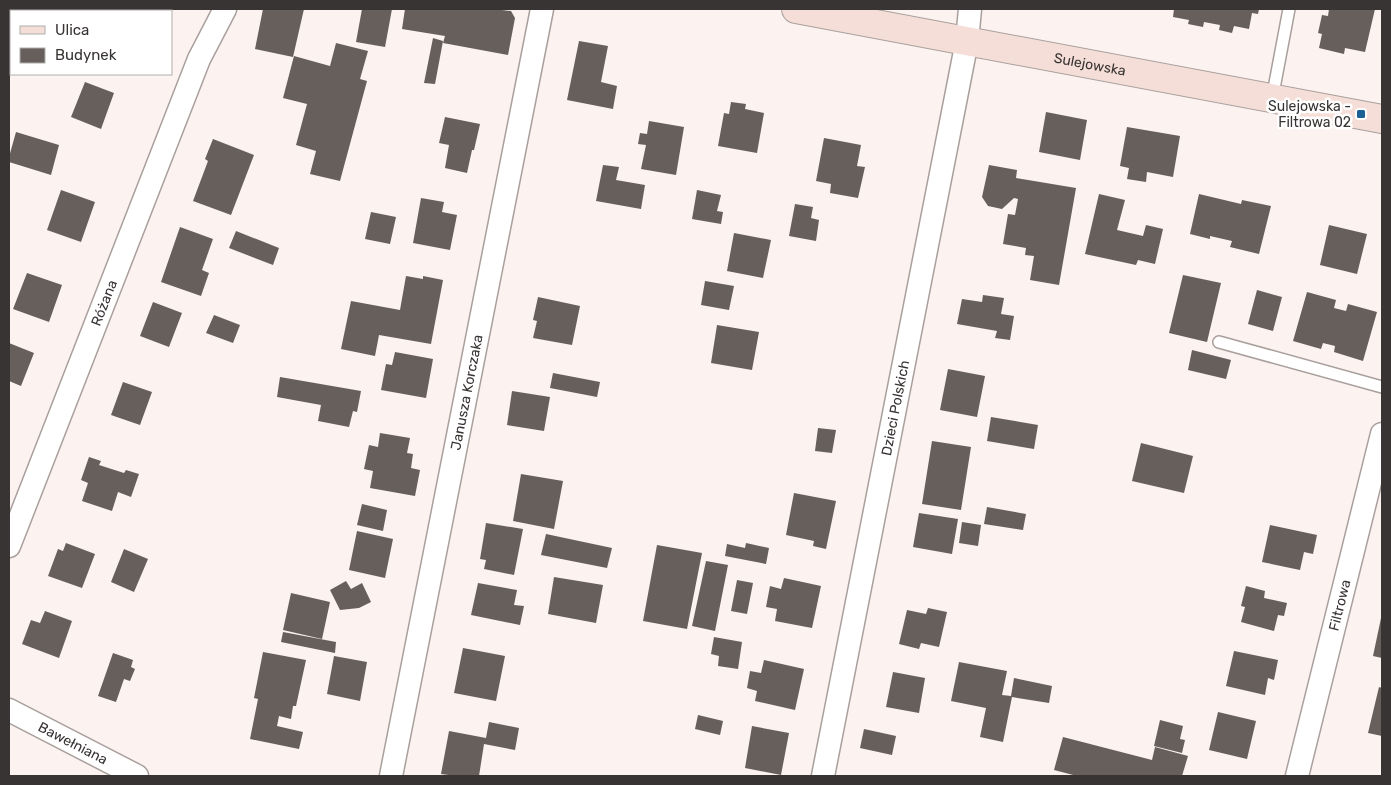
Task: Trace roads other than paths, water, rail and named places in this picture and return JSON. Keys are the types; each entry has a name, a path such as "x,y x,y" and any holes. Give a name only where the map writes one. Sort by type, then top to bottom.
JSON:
{"main road":[{"name":"Sulejowska","path":"796,9 1382,119"}],"street":[{"name":"Różana","path":"199,59 211,9"},
{"name":"Różana","path":"9,546 199,59 225,9"},
{"name":"Janusza Korczaka","path":"391,776 542,9"},
{"name":"Dzieci Polskich","path":"823,776 967,40 970,9"},
{"name":"Filtrowa","path":"1297,776 1382,434"},
{"name":"Bawełniana","path":"9,710 137,776"}],"lane":[{"path":"1272,99 1289,9"},
{"path":"1219,342 1382,387"}],"place":[{"name":"Sulejowska - Filtrowa 02","path":"1361,114"}]}
